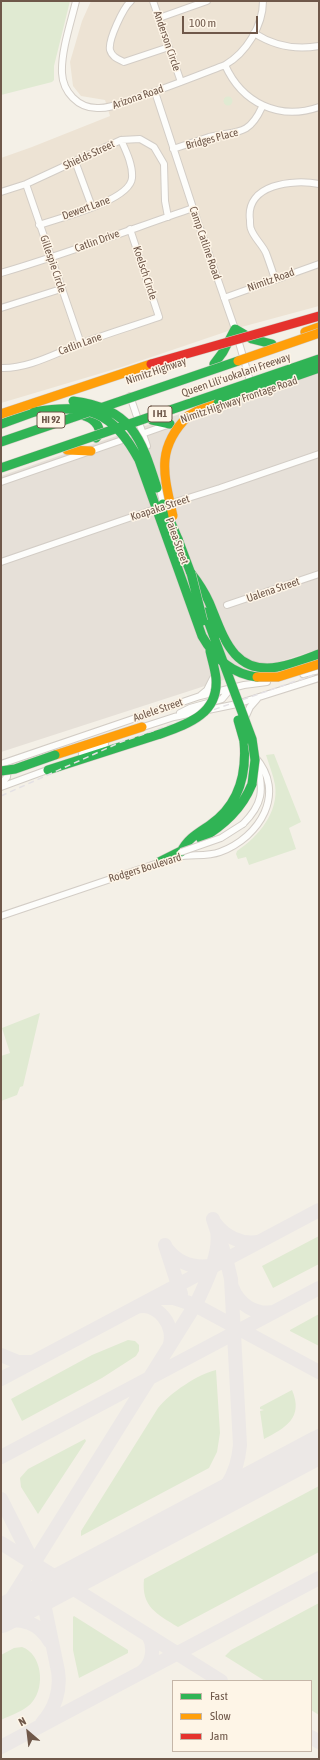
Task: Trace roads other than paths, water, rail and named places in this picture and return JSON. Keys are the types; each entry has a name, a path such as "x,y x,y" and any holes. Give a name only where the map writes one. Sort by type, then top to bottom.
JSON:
{"main road":[{"path":"1,414 132,369 319,316"},
{"name":"Nimitz Highway","path":"1,437 319,327"},
{"path":"214,364 223,352 234,329 249,339 272,344"},
{"name":"Queen Liliʻuokalani Freeway","path":"1,442 319,333"},
{"name":"Queen Liliʻuokalani Freeway","path":"1,468 319,359"},
{"path":"1,473 68,450 91,447 141,429 152,420 319,363"},
{"path":"178,538 164,470 168,442 176,428 188,416 203,408 319,368"},
{"path":"260,382 277,388"},
{"path":"1,424 62,403 83,402 104,406 114,411 139,438 150,465 161,500 178,538 191,573 214,640 244,741 246,761 239,791 229,807 217,820 188,840 181,852"},
{"path":"34,412 71,407 83,409 106,418 126,436 139,460 202,636 208,648 221,661 242,674 264,678 285,675 319,664"},
{"path":"70,413 91,418 99,426 98,437 91,447"},
{"path":"152,420 170,424"},
{"path":"191,573 202,588 228,647 236,656 245,662 257,667 272,668 319,654"},
{"path":"48,770 191,723 202,716 210,707 216,689 216,677 191,573"},
{"path":"159,862 175,855 218,829 237,812 245,800 254,774 254,746 242,710 214,640"},
{"path":"1,771 15,769 142,727"}],"street":[{"name":"Arizona Road","path":"76,1 62,66 64,85 70,95 80,103 98,108 110,107 155,92 225,65 233,60 244,49 254,33 263,9 263,1"},
{"path":"131,1 120,14 110,48 112,55 124,62 169,47"},
{"name":"Anderson Circle","path":"153,1 181,82"},
{"path":"159,18 207,1"},
{"path":"254,33 283,46 303,48 319,46"},
{"path":"225,65 240,88 262,107 290,112 307,111 319,107"},
{"name":"Camp Catline Road","path":"155,92 234,329 253,396"},
{"name":"Bridges Place","path":"174,149 208,138 239,132 254,120 262,107"},
{"name":"Shields Street","path":"1,192 26,184 121,140 140,139 154,147 164,164 165,201 168,217"},
{"name":"Dewert Lane","path":"39,224 113,200 125,191 132,179 130,164 121,140"},
{"path":"75,161 92,207"},
{"path":"275,279 265,252 251,229 248,210 255,198 269,188 284,183 309,182 319,184"},
{"name":"Gillespie Circle","path":"26,184 50,258 81,344"},
{"name":"Catlin Drive","path":"1,273 50,258 193,208"},
{"name":"Koelsch Circle","path":"130,229 159,317"},
{"name":"Nimitz Road","path":"224,298 319,264"},
{"path":"1,308 61,289"},
{"name":"Catlin Lane","path":"1,368 10,368 43,359 159,317"},
{"name":"Nimitz Highway Frontage Road","path":"141,429 170,424 319,373"},
{"name":"Paiea Street","path":"129,392 164,506 231,688"},
{"path":"1,482 91,447"},
{"name":"Koapaka Street","path":"1,562 319,454"},
{"name":"Ualena Street","path":"227,605 319,574"},
{"path":"200,696 207,690 213,678 210,664 214,640"},
{"name":"Aolele Street","path":"4,763 200,696 231,688 278,681 319,670"},
{"name":"Aolele Street","path":"1,787 48,770 142,727 174,717 237,704 319,678"},
{"path":"174,717 190,708 222,699 231,688"},
{"name":"Rodgers Boulevard","path":"1,915 159,862 189,854 212,854 220,852 237,844 251,832 266,811 270,791 268,779 262,765 255,757 231,688"},
{"path":"245,727 245,717 250,707 260,697"},
{"path":"1,915 221,838 243,824 256,808 262,792 261,777 255,757"},
{"path":"1,784 7,777 8,772 4,763"}],"railway":[{"path":"1,796 121,742 319,673"}]}
